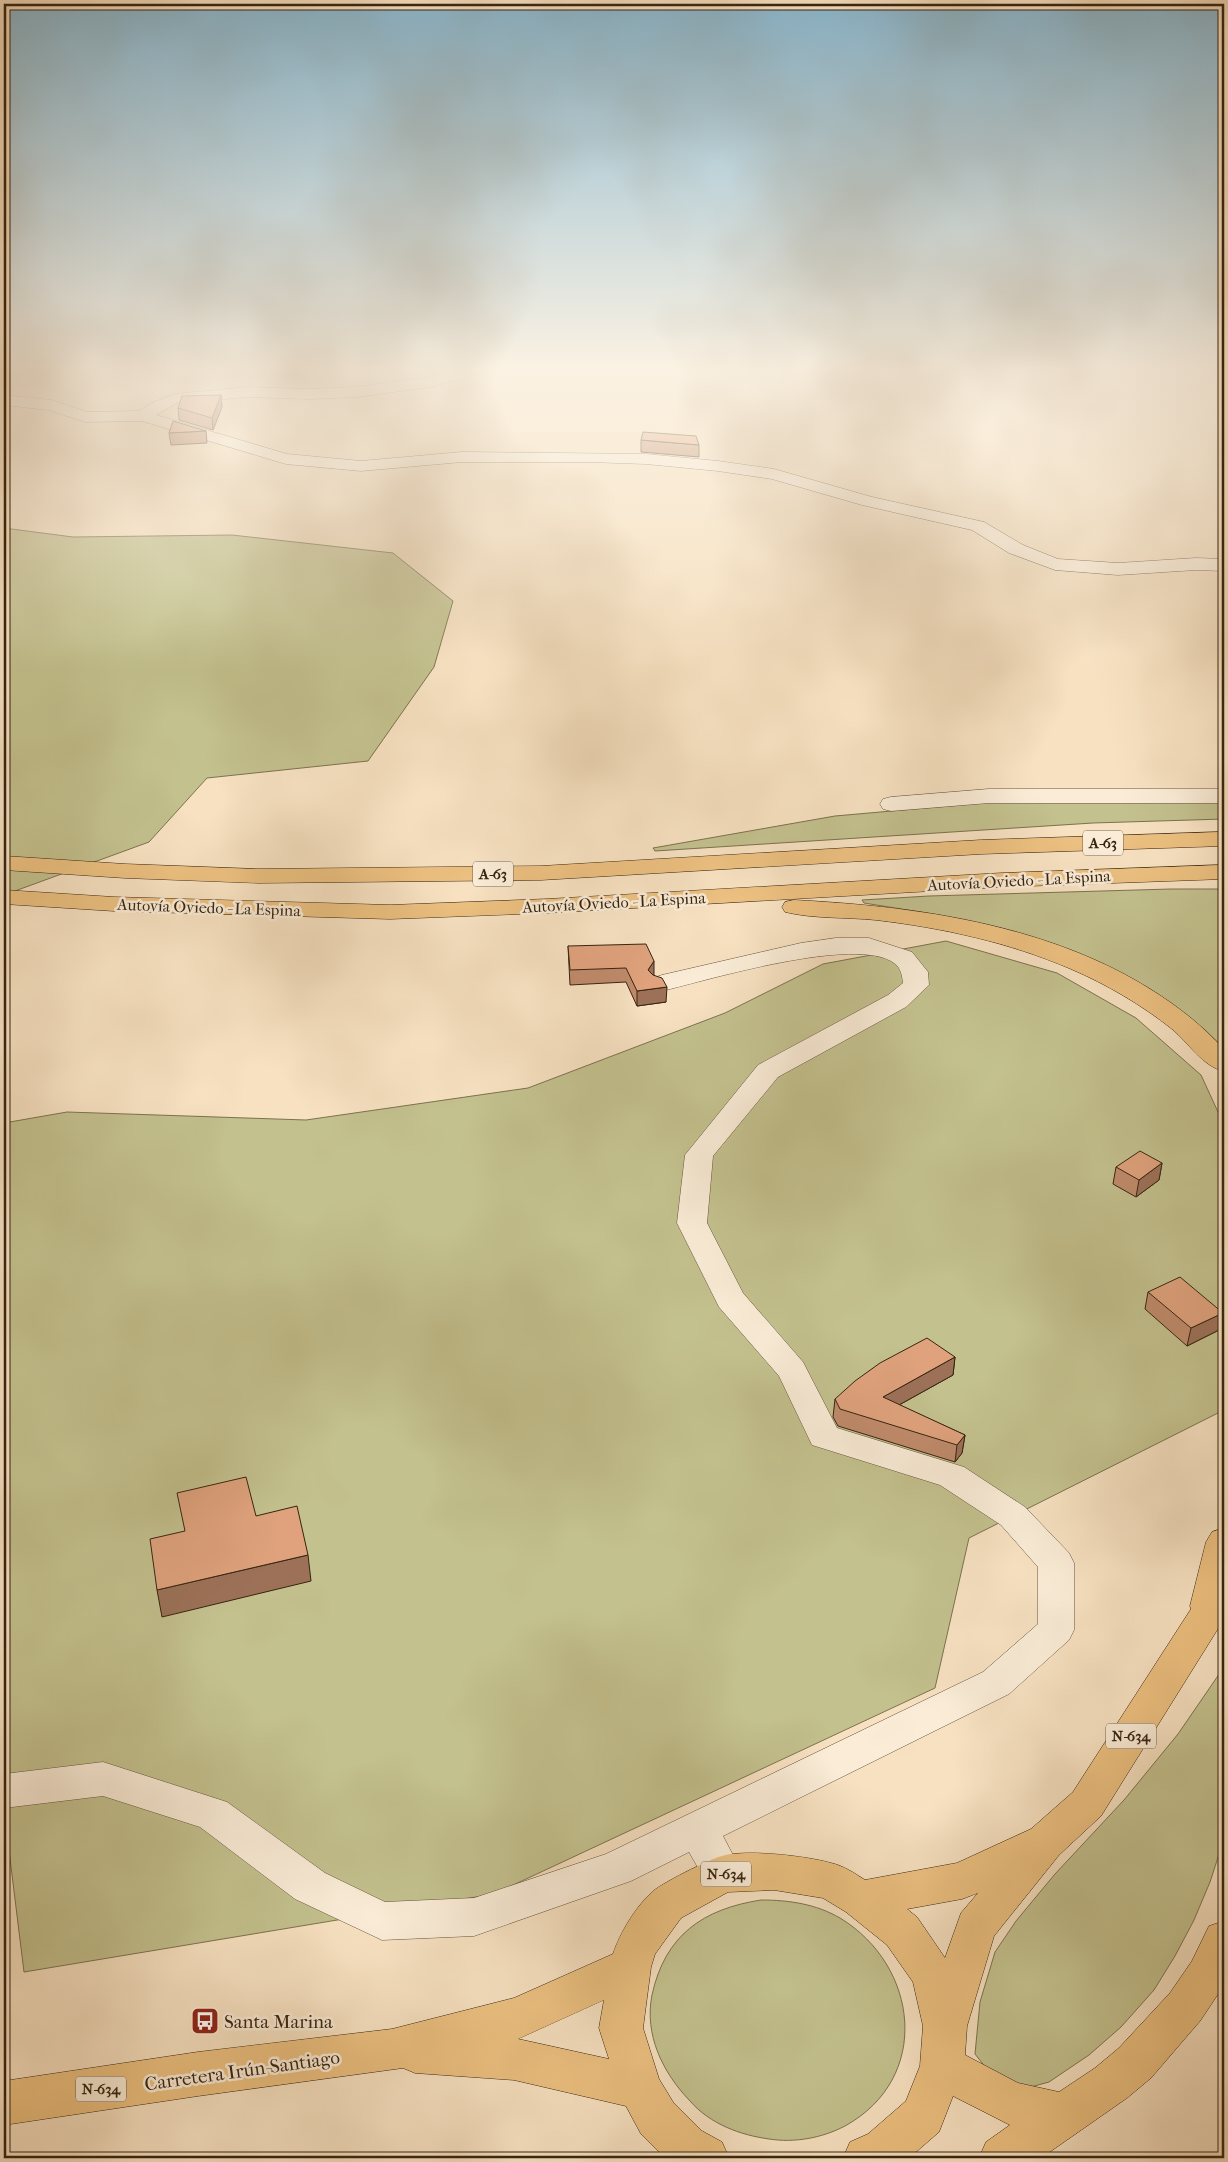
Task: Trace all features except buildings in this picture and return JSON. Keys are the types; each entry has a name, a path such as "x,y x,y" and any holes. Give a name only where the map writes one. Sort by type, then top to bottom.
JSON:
{"highway":[{"path":"981,847 1082,836 1224,833"},
{"name":"Autovía Oviedo - La Espina","path":"4,862 125,871 260,876 393,876 541,873 981,847 1224,840"},
{"name":"Autovía Oviedo - La Espina","path":"4,897 124,905 390,912 557,906 1012,880 1224,872"},
{"path":"390,912 494,917 795,907 860,911 927,919 985,932 1046,951 1100,972 1157,1004 1203,1040 1224,1063"},
{"path":"1205,1619 1224,1542"},
{"name":"N-634","path":"866,2158 884,2150 923,2116 976,1928 1045,1842 1087,1804 1224,1588"},
{"name":"N-634","path":"862,1899 962,1881 1045,1842"},
{"name":"N-634","path":"688,2154 657,2118 640,2088 621,2028 630,1968 637,1945 666,1905 723,1874 774,1872 831,1881 862,1899 902,1931 932,1975 943,2046"},
{"path":"1002,2158 1111,2083 1134,2064 1186,2008 1207,1975 1224,1940"},
{"name":"Carretera Irún-Santiago","path":"4,2103 198,2074 392,2050 518,2018 630,1968"},
{"path":"943,2046 1012,2104 1063,2115"},
{"name":"Carretera Irún-Santiago","path":"392,2050 514,2059 640,2088"}],"street":[{"path":"740,469 774,474 868,501 978,526 1016,548 1055,564 1118,569 1196,564 1224,565"},
{"path":"891,804 989,796 1224,796"},
{"path":"4,1790 103,1779 213,1814 310,1886 382,1921 474,1917 617,1868 996,1683 1056,1630 1056,1563 1013,1516 952,1476 824,1436 792,1370 730,1299 692,1223 699,1155 768,1071 897,1000 916,985 915,972 903,957 869,946 836,946 801,951 662,983"},
{"path":"696,1829 723,1874"}],"shaded area":[{"path":"4,528 73,537 232,535 393,553 453,601 434,667 368,761 207,778 149,842 4,895"},
{"path":"1005,801 1224,801 1224,819 1093,823 655,851 653,848 835,816"},
{"path":"1224,889 1224,1048 1204,1029 1165,1000 988,925 864,903 862,900 929,896"},
{"path":"946,941 1057,973 1136,1018 1201,1075 1224,1125 1224,1387 1220,1412 969,1538 935,1688 494,1894 24,1972 4,1810 4,1123 67,1112 306,1120 528,1088 725,1013 823,964"},
{"path":"1224,1667 1224,1839 1210,1882 1194,1920 1175,1956 1154,1990 1121,2027 1089,2055 1049,2082 1027,2088 990,2073 975,2054 980,2002 995,1952 1016,1921 1055,1874 1124,1800 1178,1734"},
{"path":"761,1900 812,1906 840,1918 866,1939 886,1964 899,1992 905,2022 902,2052 892,2080 873,2105 845,2126 827,2134 798,2140 769,2139 747,2135 716,2122 698,2109 680,2090 664,2066 653,2039 650,2010 652,1995 666,1956 677,1941 704,1918 740,1904"}],"place":[{"name":"Santa Marina","path":"205,2021"}]}
